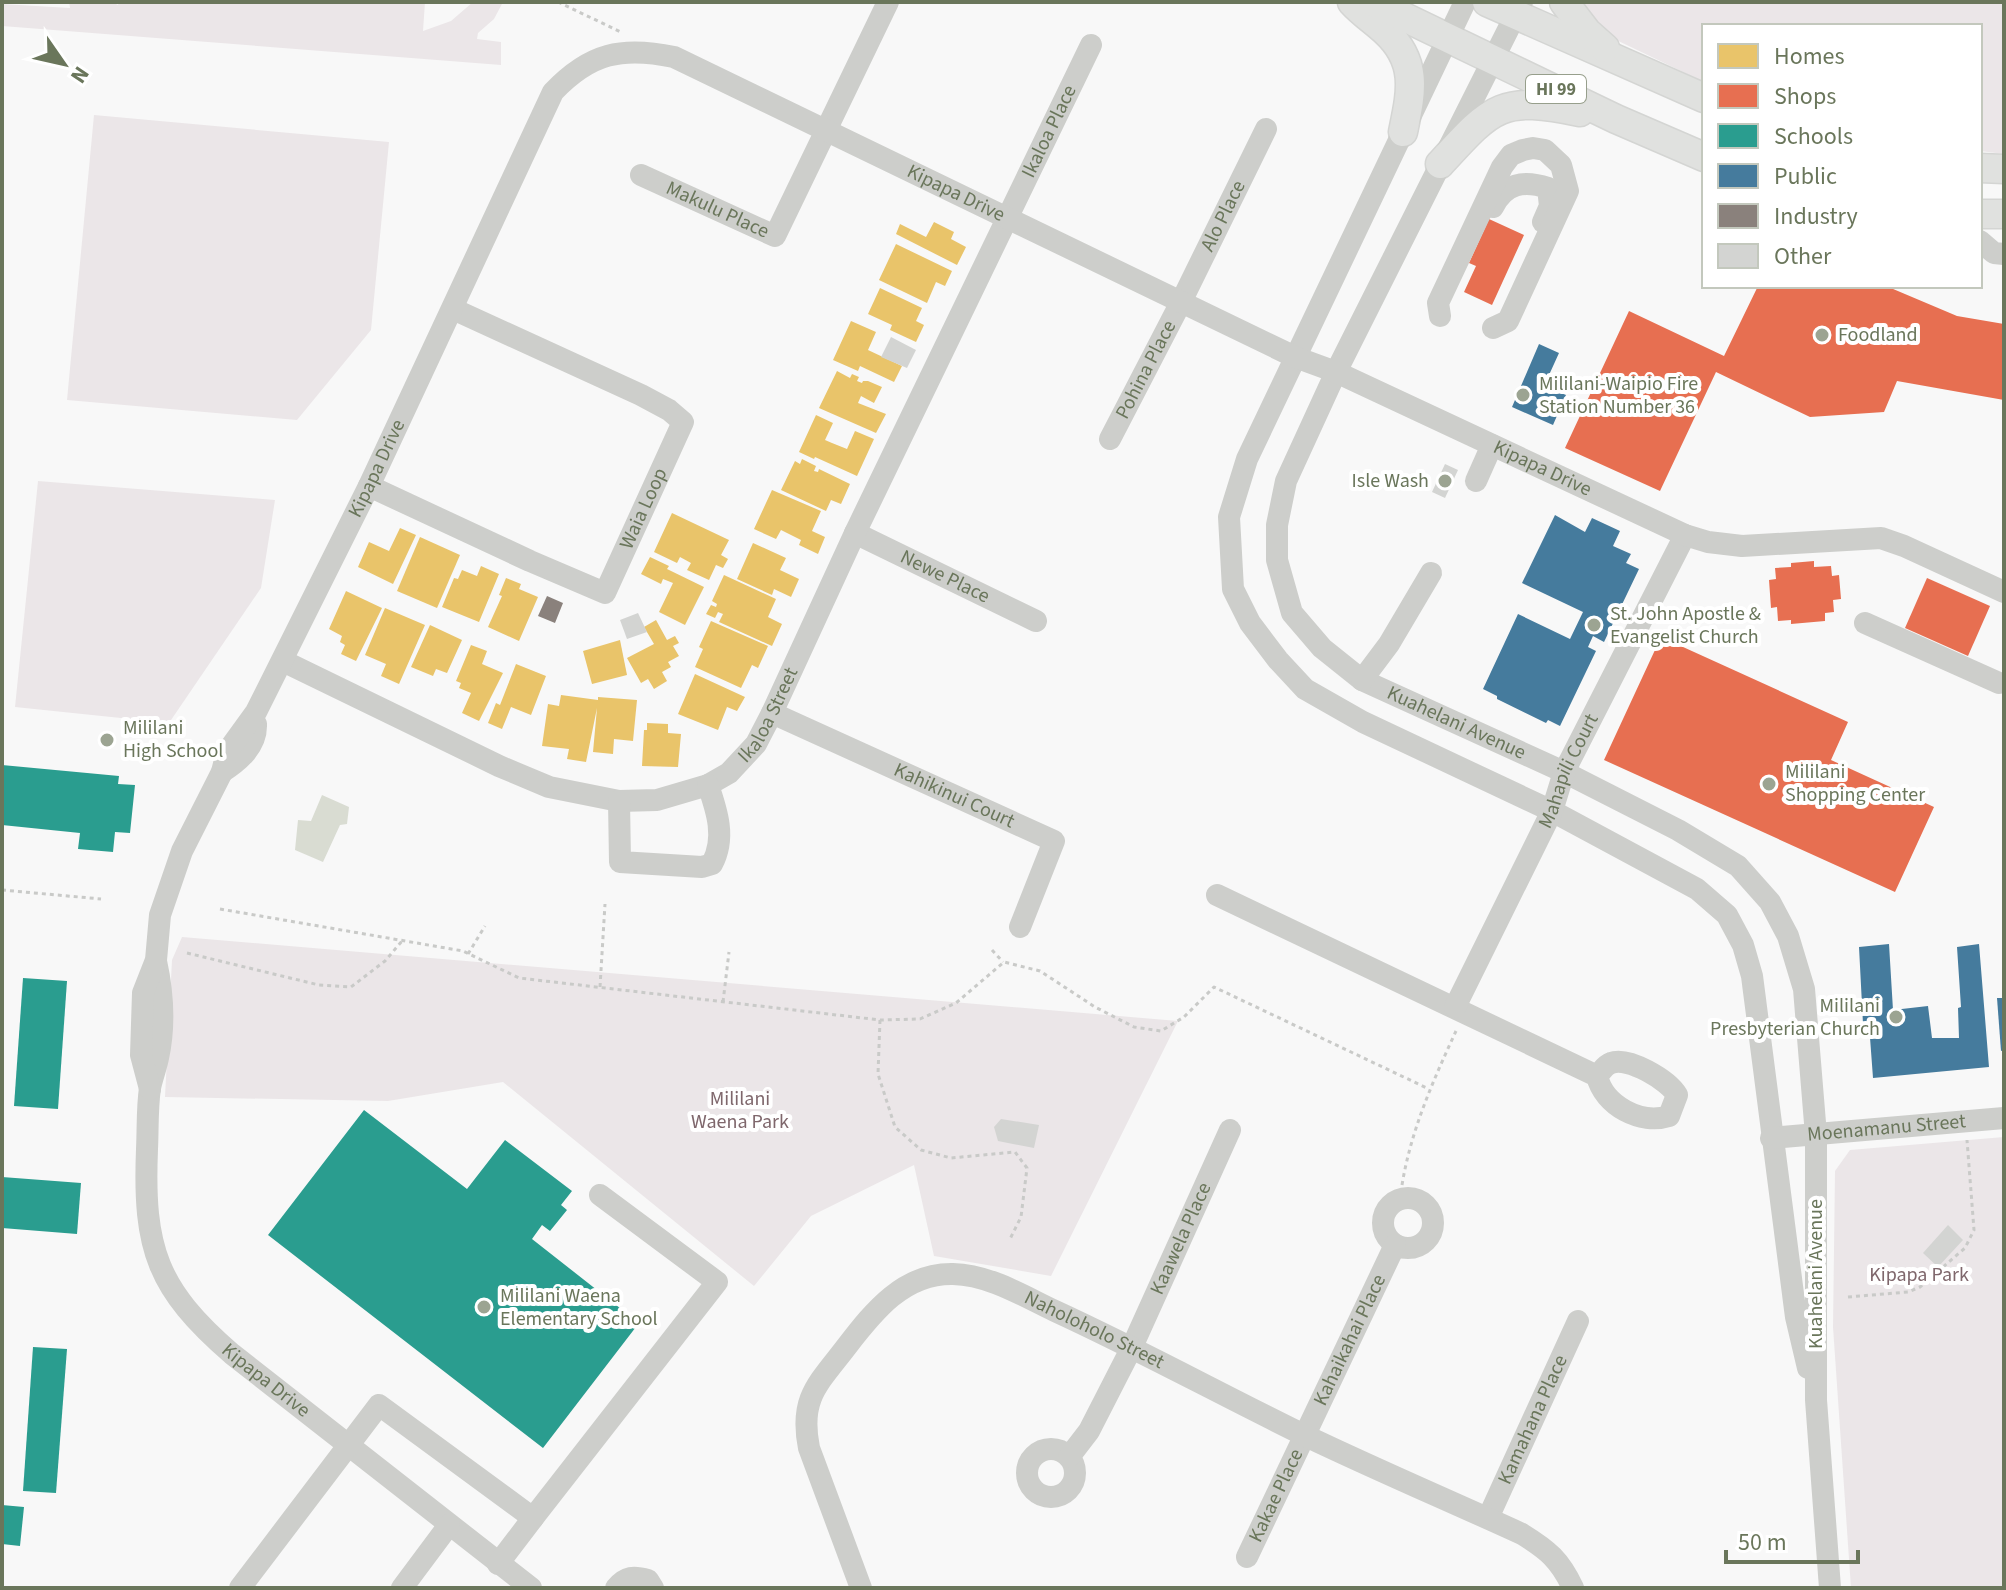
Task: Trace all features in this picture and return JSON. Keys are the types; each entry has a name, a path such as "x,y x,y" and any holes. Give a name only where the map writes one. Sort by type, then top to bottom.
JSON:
{"main road":[{"path":"1352,2 1385,31 1408,65 1412,86 1403,132"},
{"name":"HI 99","path":"1373,2 1616,119 1702,156"},
{"name":"HI 99","path":"1487,2 1519,9 1617,60 1702,97"},
{"path":"1564,2 1587,32 1617,60"},
{"path":"1440,164 1481,121 1501,109 1526,103 1616,119"},
{"path":"1982,168 2004,169"},
{"path":"1982,214 2004,214"}],"street":[{"path":"826,130 888,2"},
{"name":"Kuahelani Avenue","path":"1465,2 1247,459 1229,517 1233,589 1250,623 1305,689 1363,722 1552,811 1697,889 1727,915 1743,945 1752,976 1796,1317 1816,1400"},
{"name":"Kuahelani Avenue","path":"1519,9 1336,372 1286,481 1277,525 1277,560 1292,613 1322,648 1362,680 1564,772 1678,830 1738,866 1770,902 1788,936 1804,989 1816,1135 1816,1400 1830,1588"},
{"name":"Ikaloa Place","path":"1007,216 1091,45"},
{"name":"Kipapa Drive","path":"531,1588 202,1328 174,1295 157,1259 148,1223 146,1181 150,1089 159,1055 163,996 156,960 160,915 182,851 222,772 227,752 256,712 369,486 536,124 553,92 570,74 614,52 645,51 674,57 1295,357 1336,372 1685,535 1708,542 1742,546 1881,538 2004,592"},
{"name":"Alo Place","path":"1181,302 1266,129"},
{"name":"Makulu Place","path":"641,175 775,236 826,130"},
{"path":"1533,148 1545,150 1561,165 1568,191 1508,321 1493,328 1550,206 1548,188 1521,183 1506,190 1497,200 1440,316 1438,303 1502,167 1511,155 1533,148"},
{"name":"Ikaloa Street","path":"283,661 499,766 549,787 619,801 657,800 708,785 729,773 756,744 772,713 1007,216"},
{"path":"1982,243 1994,253 2004,254"},
{"name":"Pohina Place","path":"1110,439 1181,302"},
{"name":"Waia Loop","path":"369,486 605,593 683,422 669,410 641,395 453,309"},
{"path":"1476,481 1492,445"},
{"name":"Newe Place","path":"855,533 1036,621"},
{"name":"Mahapili Court","path":"1457,1016 1552,811 1564,772 1685,535"},
{"path":"1362,680 1389,644 1431,573"},
{"path":"1865,623 1999,683"},
{"name":"Kahikinui Court","path":"772,713 1054,841 1020,927"},
{"path":"619,801 620,862 702,867 712,864 718,853 718,815 708,785"},
{"path":"1217,895 1457,1016 1597,1076"},
{"name":"Moenamanu Street","path":"1771,1138 2004,1118"},
{"name":"Kaawela Place","path":"1069,1457 1089,1431 1132,1347 1230,1130"},
{"path":"498,1564 717,1282 600,1195"},
{"name":"Kahaikahai Place","path":"1305,1435 1395,1245"},
{"name":"Naholoholo Street","path":"861,1588 809,1448 805,1426 807,1404 819,1383 881,1304 900,1290 922,1280 951,1274 983,1278 1132,1347 1305,1435 1522,1534 1547,1550 1563,1566 1573,1588"},
{"name":"Kamahana Place","path":"1488,1518 1578,1321"},
{"path":"240,1588 379,1405 533,1518"},
{"name":"Kakae Place","path":"1247,1557 1305,1435"},
{"path":"402,1588 449,1525"},
{"path":"616,1588 622,1581 634,1576 648,1580 653,1588"}],"path":[{"path":"558,2 635,39"},
{"path":"2,890 101,899"},
{"path":"600,987 605,904"},
{"path":"220,909 468,954 519,978 880,1020 920,1019 956,1003 1004,962"},
{"path":"468,954 485,926"},
{"path":"187,953 319,985 351,987 385,961 402,941"},
{"path":"992,950 1004,962 1040,971 1095,1007 1134,1027 1161,1031 1184,1017 1214,987 1429,1089"},
{"path":"723,1002 729,952"},
{"path":"1402,1185 1409,1146 1457,1016"},
{"path":"880,1020 878,1074 895,1127 921,1150 951,1158 1015,1152 1027,1168 1021,1217 1010,1239"},
{"path":"1848,1297 1908,1292 1920,1287 1965,1248 1974,1230 1967,1136"}],"green space":[{"path":"69,2 112,2 118,5 119,2 425,2 423,31 451,21 473,2 503,2 494,19 478,33 477,39 501,42 501,65 2,26 2,4 70,8"},
{"path":"1582,2 2004,2 2004,154 1982,151 1982,24 1702,24 1702,81 1587,26"},
{"path":"94,115 389,142 371,330 297,420 67,400"},
{"path":"38,481 275,500 261,588 169,723 15,707"},
{"name":"Mililani Waena Park","path":"182,937 1178,1021 1051,1276 934,1256 914,1165 811,1216 754,1286 503,1082 388,1101 165,1097 172,960"},
{"name":"Kipapa Park","path":"2004,1137 2004,1588 1851,1588 1833,1327 1835,1171 1850,1150"}],"shaded area":[{"path":"322,795 349,807 347,824 340,825 323,862 295,850 298,820 311,821"}],"building: Homes":[{"path":"934,222 954,232 951,239 966,247 957,265 896,234 900,224 926,237"},
{"path":"896,244 952,271 945,286 936,282 927,303 879,280"},
{"path":"880,288 922,308 916,321 924,325 916,342 890,330 892,325 868,314"},
{"path":"851,321 876,332 868,350 902,366 894,382 860,366 858,371 833,360"},
{"path":"837,371 850,378 852,374 859,377 857,381 862,383 868,381 882,387 874,403 861,396 858,403 886,414 876,433 819,408"},
{"path":"816,415 833,423 825,440 832,443 847,449 855,431 874,439 857,476 799,452"},
{"path":"802,459 816,466 814,471 818,472 819,469 850,484 841,504 831,500 826,511 781,490 795,461 800,464"},
{"path":"772,490 821,511 812,531 825,537 818,554 799,545 801,540 781,530 776,539 754,529"},
{"path":"672,513 729,540 721,555 728,559 723,568 716,565 709,580 687,570 691,563 680,557 677,563 654,552"},
{"path":"400,528 416,535 393,584 358,567 369,542 389,551"},
{"path":"420,537 460,555 437,608 397,591"},
{"path":"753,543 786,558 780,570 799,579 791,597 774,589 772,595 737,579"},
{"path":"650,557 704,587 685,625 659,612 673,583 663,579 661,584 641,574"},
{"path":"481,566 499,574 479,622 442,607 454,578 458,579 462,570 477,576"},
{"path":"724,575 776,599 768,617 782,624 772,646 719,622 723,614 718,612 715,618 706,614 711,605 716,607 717,604 712,601"},
{"path":"506,578 521,584 519,589 538,597 519,641 488,627 502,596 499,595"},
{"path":"346,591 382,608 356,661 341,654 345,645 340,642 342,636 329,629"},
{"path":"385,608 425,625 399,684 381,676 386,664 365,655"},
{"path":"656,620 667,640 675,636 679,643 673,646 679,656 668,662 671,667 662,672 667,681 654,689 648,679 641,683 627,658 654,644 644,627"},
{"path":"711,621 768,646 758,668 752,665 741,688 695,667 703,649 699,647"},
{"path":"430,625 462,640 447,673 436,669 433,676 411,667"},
{"path":"620,640 627,675 592,684 583,651"},
{"path":"471,645 487,651 482,664 503,673 479,721 462,713 471,693 459,688 461,683 456,681"},
{"path":"516,664 546,676 531,715 511,707 502,729 488,723 496,703 500,705"},
{"path":"695,674 745,697 737,711 727,707 718,730 678,714"},
{"path":"561,695 598,700 598,697 637,700 633,741 614,739 613,754 593,752 597,708 586,762 567,759 569,749 542,746 548,704 559,706"},
{"path":"647,723 668,724 668,733 681,734 678,767 642,766"}],"building: Shops":[{"path":"1489,219 1524,235 1492,305 1464,292 1476,266 1469,263"},
{"path":"1757,288 1891,288 1957,316 2004,324 2004,400 1897,381 1884,412 1810,417 1716,372 1660,491 1565,448 1629,311 1724,356"},
{"path":"1814,561 1814,567 1831,566 1832,576 1839,575 1841,599 1833,600 1834,612 1825,613 1825,621 1791,624 1791,620 1778,621 1777,607 1771,608 1769,580 1776,579 1775,568"},
{"path":"1927,578 1990,606 1968,656 1905,628"},
{"name":"Mililani Shopping Center","path":"1661,637 1848,722 1831,760 1934,807 1895,892 1604,760"}],"building: Schools":[{"path":"2,765 119,776 118,784 135,785 130,833 115,832 113,852 78,849 80,833 2,825"},
{"path":"23,978 67,981 58,1109 14,1106"},
{"path":"364,1110 467,1189 505,1140 572,1191 561,1205 567,1210 550,1231 542,1225 532,1239 639,1323 543,1448 268,1235"},
{"path":"2,1177 81,1183 77,1234 2,1228"},
{"path":"33,1347 67,1349 56,1493 23,1491"},
{"path":"2,1505 24,1507 20,1546 2,1544"}],"building: Public":[{"path":"1539,344 1559,353 1544,386 1566,395 1553,425 1512,407"},
{"name":"St. John Apostle & Evangelist Church","path":"1555,515 1585,532 1592,518 1620,531 1613,546 1631,554 1626,563 1639,569 1604,642 1593,636 1588,647 1596,651 1560,726 1548,720 1546,723 1483,689 1518,614 1570,639 1583,612 1522,583"},
{"name":"Mililani Presbyterian Church","path":"1889,944 1893,1010 1928,1006 1932,1038 1959,1038 1958,1008 1961,1007 1957,947 1979,944 1989,1067 1873,1078 1869,1024 1863,1024 1859,947"},
{"path":"1997,998 2004,998 2004,1050 2001,1051"}],"building: Industry":[{"path":"547,596 563,603 555,623 538,616"}],"building: Other":[{"path":"891,337 916,350 907,368 881,357"},
{"name":"Isle Wash","path":"1445,464 1458,470 1445,498 1432,492"},
{"path":"638,613 647,632 627,639 620,620"},
{"path":"1001,1119 1039,1125 1034,1148 998,1141 994,1127"},
{"path":"1948,1225 1963,1240 1938,1267 1923,1253"}],"place":[{"name":"Foodland","path":"1822,335"},
{"name":"Mililani-Waipio Fire Station Number 36","path":"1523,395"},
{"name":"Isle Wash","path":"1445,481"},
{"name":"St. John Apostle & Evangelist Church","path":"1594,625"},
{"name":"Mililani High School","path":"107,740"},
{"name":"Mililani Shopping Center","path":"1769,784"},
{"name":"Mililani Presbyterian Church","path":"1896,1017"},
{"name":"Mililani Waena Elementary School","path":"484,1307"}]}
